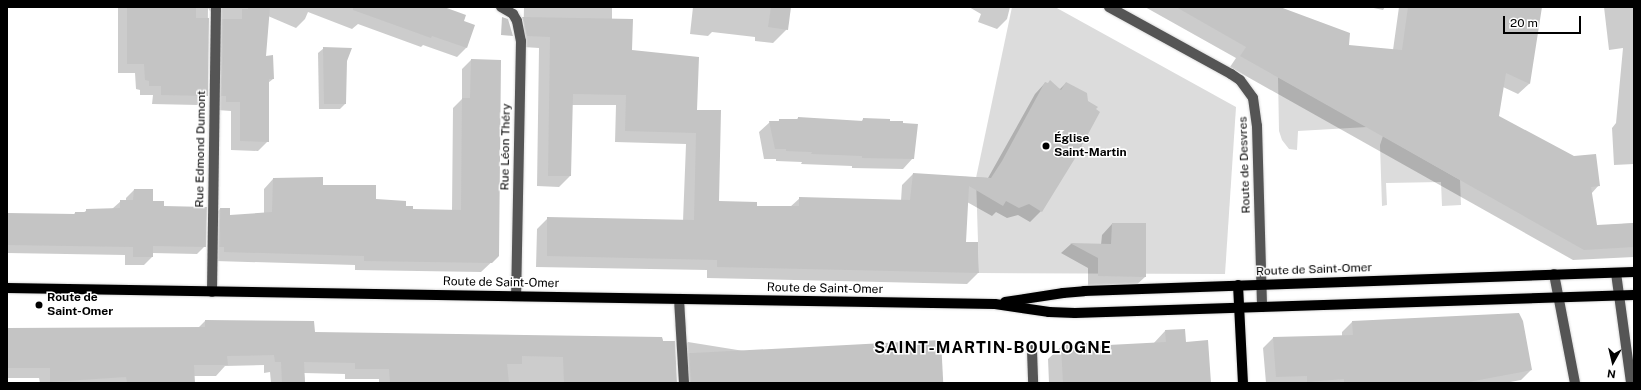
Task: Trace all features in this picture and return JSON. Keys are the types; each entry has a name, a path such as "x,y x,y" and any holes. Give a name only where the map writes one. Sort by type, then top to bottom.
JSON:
{"main road":[{"name":"Route de Saint-Omer","path":"995,304 1073,292 1634,272"},
{"path":"1238,286 1243,383"},
{"name":"Route de Saint-Omer","path":"7,288 995,304 1049,312 1075,313 1634,295"}],"street":[{"name":"Rue Edmond Dumont","path":"212,292 216,7"},
{"name":"Rue Léon Théry","path":"501,7 513,14 517,21 521,41 516,296"},
{"name":"Route de Desvres","path":"1109,7 1231,74 1240,80 1253,98 1257,126 1262,307"},
{"path":"1616,273 1631,383"},
{"path":"1554,274 1575,383"},
{"path":"679,299 684,383"},
{"path":"1032,350 1033,383"}],"shaded area":[{"path":"1012,7 1055,7 1236,107 1225,274 979,273 976,178"},
{"path":"1278,77 1367,127 1298,131 1297,150 1289,149 1282,140 1279,131"},
{"path":"1383,136 1460,180 1461,205 1442,206 1441,182 1386,183 1387,205 1382,206 1380,145"}],"building":[{"path":"127,7 196,7 196,18 209,18 208,96 161,95 161,86 149,86 149,81 145,80 144,64 127,64"},
{"path":"248,7 270,7 266,56 273,55 274,79 269,79 269,142 240,141 240,102 226,102 226,96 221,96 222,19 242,19 242,9 248,9"},
{"path":"353,7 444,7 466,15 464,21 475,25 467,48 432,36 431,38 353,10"},
{"path":"771,7 791,7 788,30 768,27"},
{"path":"1176,7 1280,7 1350,33 1349,45 1402,50 1408,7 1542,7 1530,84 1506,73 1499,116 1574,156 1596,154 1600,186 1591,187 1597,225 1634,223 1634,247 1584,250 1240,56 1246,47"},
{"path":"502,17 508,19 513,36 501,35"},
{"path":"522,17 633,19 632,50 699,57 697,110 721,110 719,201 757,202 757,206 799,206 799,197 910,200 913,173 991,178 1002,161 1045,82 1048,83 1050,80 1061,90 1066,82 1087,93 1088,101 1098,107 1096,109 1100,112 1074,160 1042,212 1029,204 1019,208 1006,201 1003,206 969,186 966,242 978,242 979,273 717,267 717,260 547,256 547,217 694,220 696,133 625,131 626,95 573,94 571,176 548,176 550,37 527,36"},
{"path":"323,47 352,48 347,61 346,104 324,104"},
{"path":"471,59 501,60 499,256 492,263 364,261 364,256 224,252 224,247 219,247 220,208 230,208 230,215 272,212 273,178 323,177 323,185 376,185 376,199 406,201 406,206 413,206 413,209 461,210 462,98 470,98"},
{"path":"798,117 863,121 863,118 890,119 890,121 903,121 903,123 918,124 914,159 862,158 862,156 811,154 812,152 775,149 769,121 779,121 779,119 798,119"},
{"path":"134,189 153,189 153,201 164,201 164,206 207,207 206,247 153,246 153,257 133,257 133,247 7,245 7,213 75,214 75,212 86,212 86,209 120,208 120,200 133,200"},
{"path":"1112,223 1146,223 1146,277 1098,276 1098,258 1070,243 1111,244"},
{"path":"1519,313 1523,321 1532,370 1463,383 1344,383 1344,379 1307,382 1307,376 1276,377 1273,337 1353,335 1352,321"},
{"path":"205,320 314,321 315,332 662,337 663,341 675,341 677,383 564,383 563,357 522,356 522,364 507,364 509,383 390,383 389,369 355,369 355,363 304,362 305,383 282,383 281,362 275,362 274,355 227,356 228,365 194,365 195,383 127,383 126,377 50,382 50,368 7,368 7,328 205,327"},
{"path":"1185,329 1186,342 1208,340 1211,383 1063,383 1061,345 1089,343 1089,346 1166,342 1165,330"},
{"path":"941,340 943,383 690,383 688,353"}],"place":[{"name":"Église Saint-Martin","path":"1046,146"},
{"name":"Route de Saint-Omer","path":"39,305"}],"district":[{"name":"SAINT-MARTIN-BOULOGNE","path":"993,348"}]}
